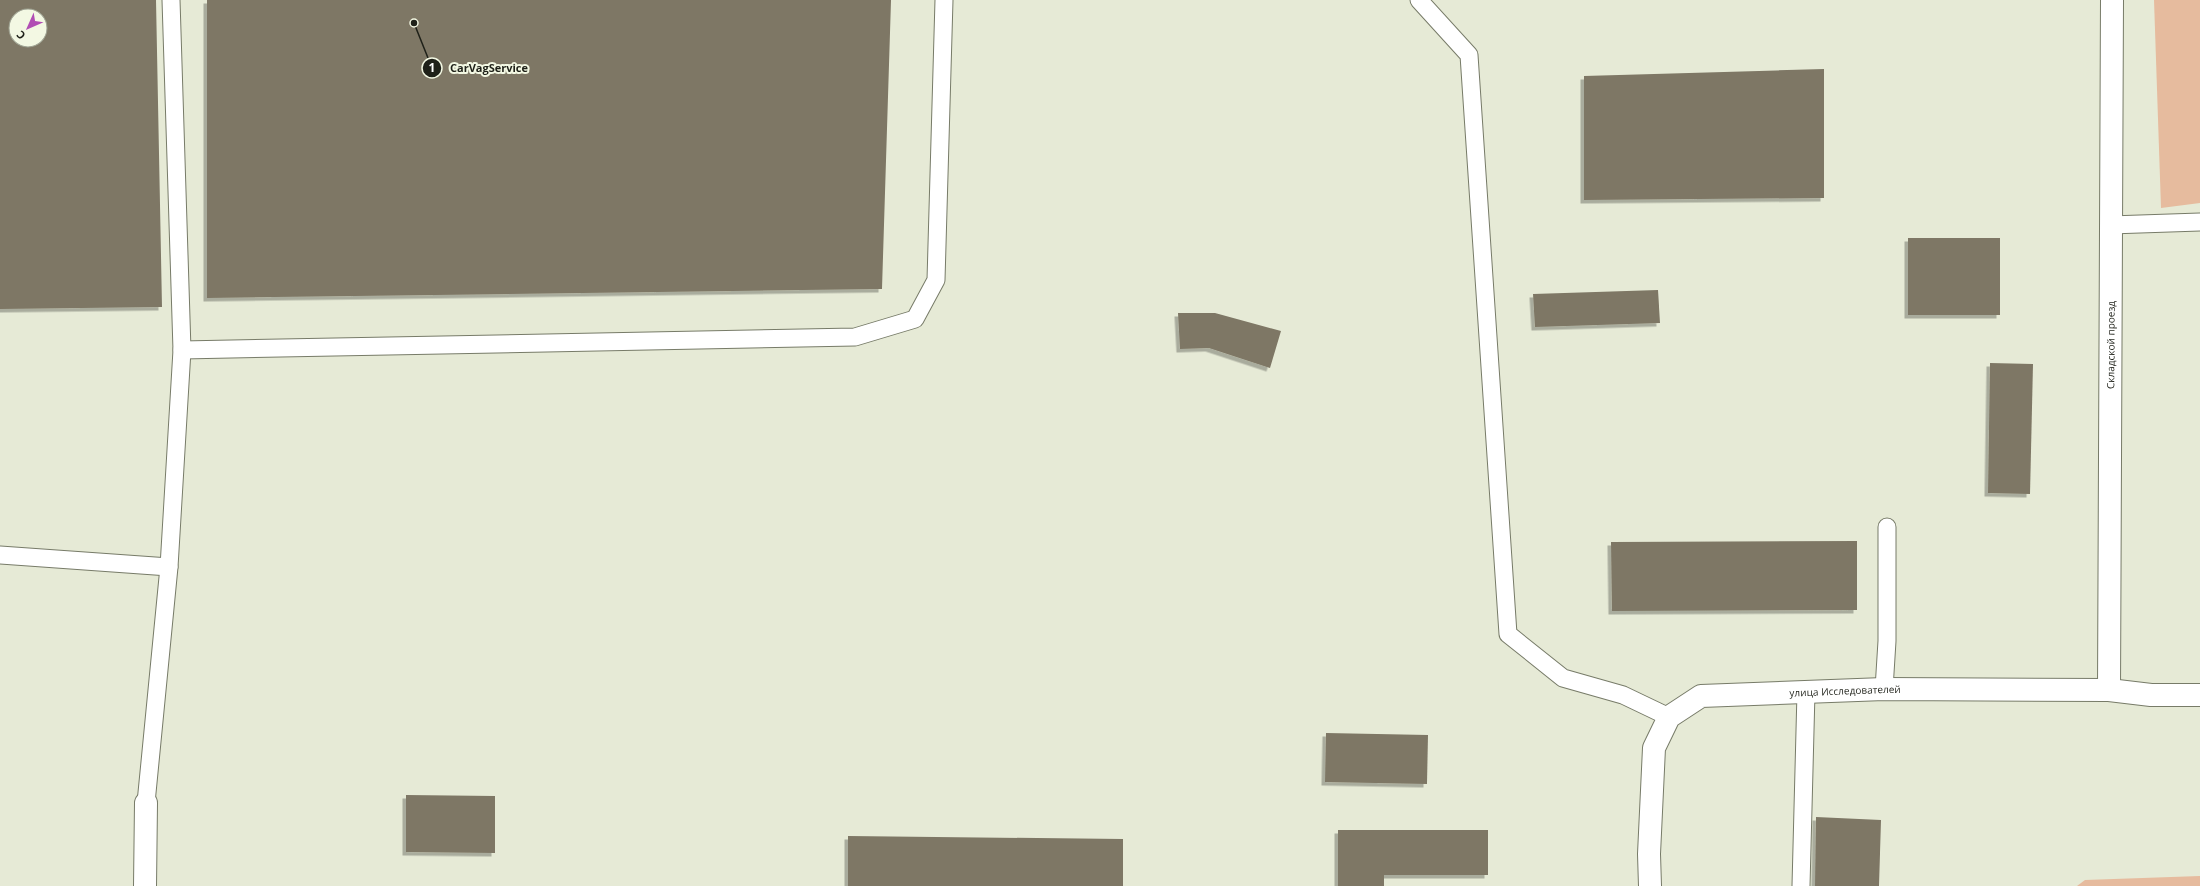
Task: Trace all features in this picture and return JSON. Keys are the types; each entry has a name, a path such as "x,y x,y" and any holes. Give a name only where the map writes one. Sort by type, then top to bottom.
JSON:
{"street":[{"name":"Складской проезд","path":"2109,690 2112,0"},
{"name":"улица Исследователей","path":"1669,717 1701,696 1884,689 2109,690 2151,695 2200,695"},
{"path":"1650,886 1649,854 1654,748 1669,717"},
{"path":"145,886 146,803"}],"lane":[{"path":"146,803 169,567 182,350 171,0"},
{"path":"182,350 855,337 915,319 936,280 944,0"},
{"path":"1419,0 1469,55 1508,634 1563,678 1623,695 1669,717"},
{"path":"2110,225 2200,222"},
{"path":"1884,689 1887,641 1887,527"},
{"path":"0,555 169,567"},
{"path":"1801,886 1806,692"}],"shaded area":[{"path":"2154,0 2200,0 2200,203 2161,208"},
{"path":"2200,876 2200,886 2077,886 2085,880"}],"building":[{"path":"0,0 156,0 162,307 0,309"},
{"path":"207,0 891,0 882,289 207,298"},
{"path":"1824,69 1824,198 1584,200 1584,76"},
{"path":"1908,238 2000,238 2000,315 1908,315"},
{"path":"1658,290 1660,323 1535,327 1533,294"},
{"path":"1178,313 1215,313 1281,331 1270,368 1209,348 1180,349"},
{"path":"1990,363 2033,364 2030,494 1988,493"},
{"path":"1857,541 1857,610 1612,611 1611,542"},
{"path":"1326,733 1428,735 1427,784 1325,782"},
{"path":"406,795 495,796 495,853 406,852"},
{"path":"1816,817 1881,820 1879,886 1815,886"},
{"path":"1338,830 1488,830 1488,875 1384,875 1384,886 1338,886"},
{"path":"848,836 1123,839 1123,886 848,886"}],"place":[{"name":"CarVagService","path":"414,23"}]}
